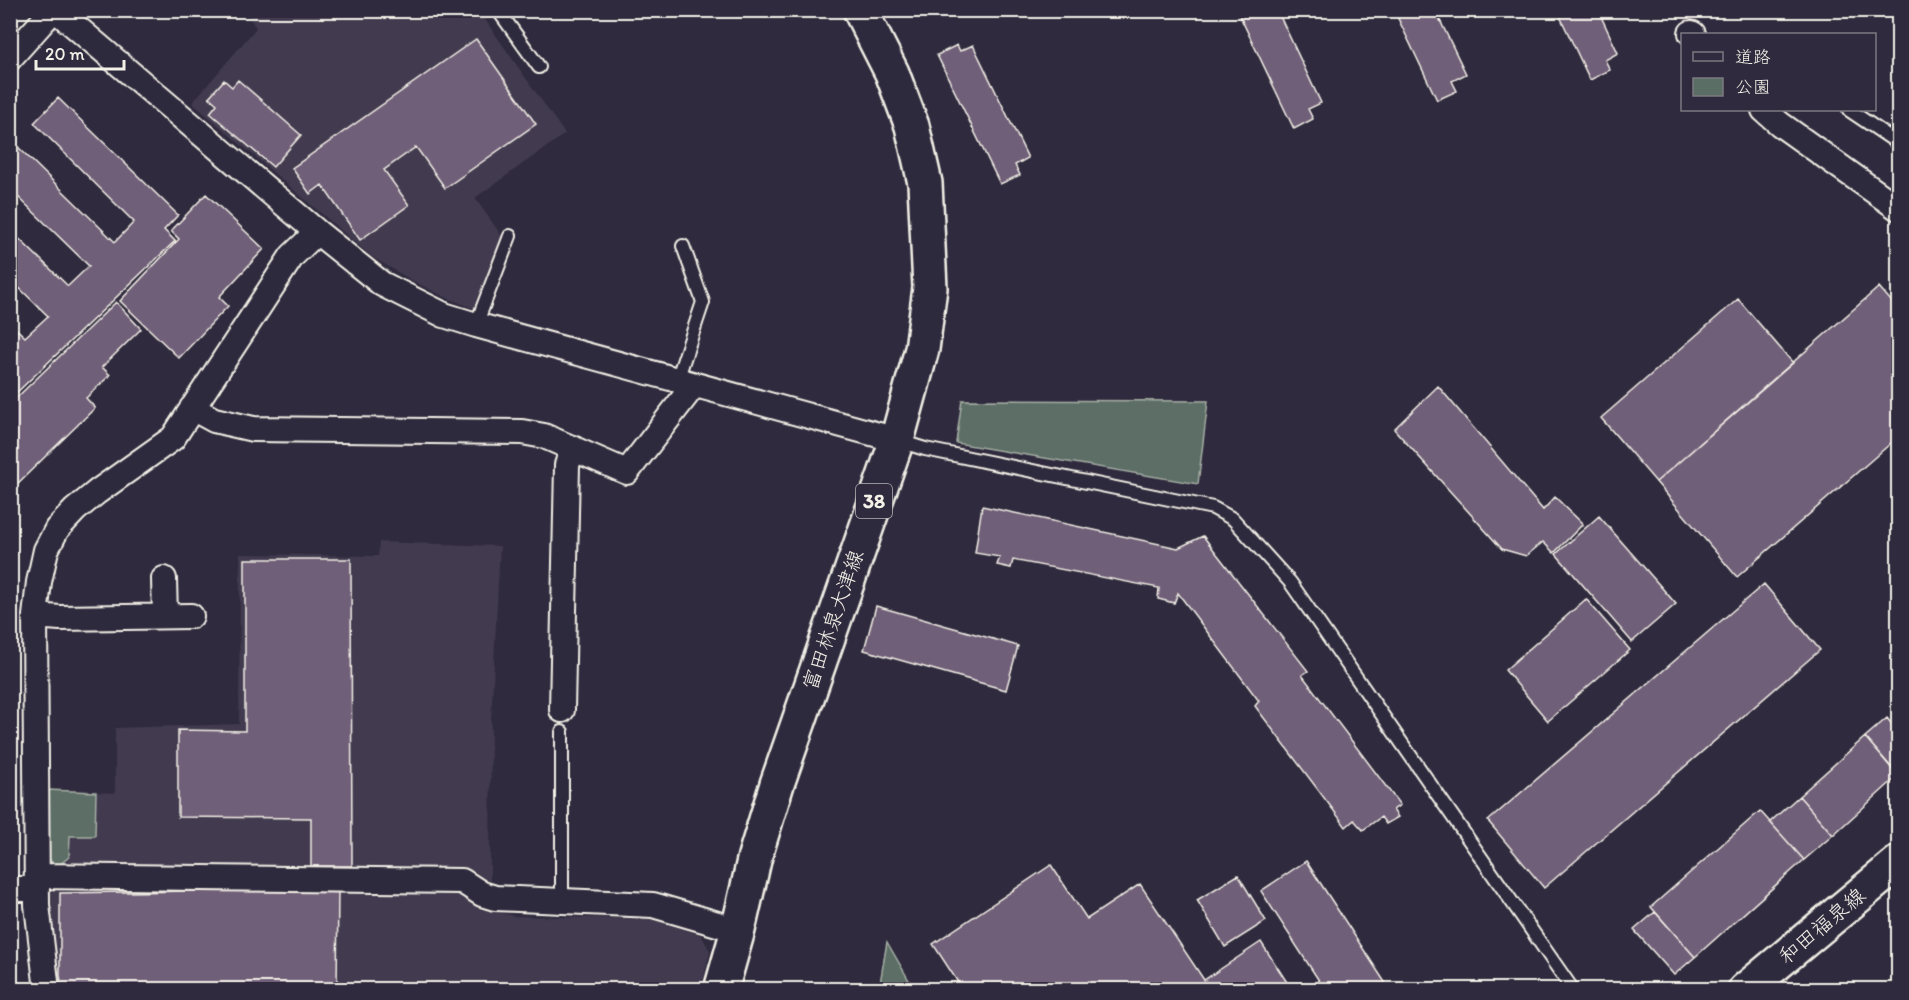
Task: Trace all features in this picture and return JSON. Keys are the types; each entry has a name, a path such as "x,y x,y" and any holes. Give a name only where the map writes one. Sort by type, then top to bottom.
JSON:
{"main road":[{"name":"富田林泉大津線","path":"721,990 755,856 777,784 897,440 922,349 930,288 925,183 912,126 896,84 860,10"},
{"name":"和田福泉線","path":"1745,990 1899,863"}],"street":[{"path":"10,58 55,10 317,232 382,284 444,315 897,440"},
{"path":"1765,111 1780,124 1899,208"},
{"path":"48,990 37,883 36,616 39,582 46,550 57,529 82,504 173,438 292,256 317,232"},
{"path":"192,408 214,420 253,429 522,432 544,436 627,472 686,382"},
{"path":"562,721 567,465 573,448"},
{"path":"164,579 165,616"},
{"path":"36,616 60,618 191,616"},
{"path":"10,889 37,883 462,881 482,894 495,898 653,905 738,930"}],"lane":[{"path":"498,10 539,68"},
{"path":"1851,111 1899,143"},
{"path":"476,325 510,236"},
{"path":"682,246 704,302 686,382"},
{"path":"897,440 925,449 1213,507 1233,519 1290,582 1573,990"},
{"path":"562,721 562,901"}],"shaded area":[{"path":"259,11 479,11 565,134 475,198 504,239 475,309 411,280 372,257 192,103 256,28 249,17"},
{"path":"379,542 500,546 491,722 490,881 466,869 59,865 69,857 70,836 95,836 96,792 115,793 115,728 239,724 240,554 378,556"},
{"path":"58,885 460,893 479,909 515,916 652,919 701,935 710,951 701,989 60,989 48,895"}],"green space":[{"path":"962,400 1208,401 1198,484 956,443"},
{"path":"47,790 96,792 95,836 70,836 69,857 59,865 54,864 45,855"},
{"path":"887,942 914,989 879,989"}],"building":[{"path":"1237,10 1277,10 1321,103 1308,109 1313,119 1294,129"},
{"path":"1394,10 1435,10 1466,74 1452,81 1457,91 1437,100"},
{"path":"1557,10 1598,10 1618,53 1605,60 1610,70 1590,80"},
{"path":"476,39 536,124 445,188 416,147 384,170 409,205 360,240 322,185 310,194 292,168"},
{"path":"957,45 960,51 973,45 1028,158 1015,165 1020,175 1000,184 937,55"},
{"path":"224,80 232,87 238,80 301,135 273,167 210,113 217,104 209,97"},
{"path":"58,98 178,215 164,230 175,241 10,399 10,323 25,337 48,316 10,279 10,230 68,286 89,266 10,189 10,154 18,147 115,242 134,222 34,123"},
{"path":"206,194 264,249 219,297 228,306 179,358 120,301 179,239 171,231"},
{"path":"1879,287 1898,309 1898,437 1737,577 1656,482"},
{"path":"1738,299 1793,363 1656,482 1601,418"},
{"path":"116,302 141,329 102,367 110,375 86,398 95,408 10,491 10,404"},
{"path":"1438,386 1543,510 1555,497 1583,524 1554,553 1543,542 1526,556 1502,549 1394,429"},
{"path":"982,506 1178,548 1203,536 1308,671 1302,675 1400,805 1393,810 1398,817 1386,824 1381,817 1363,830 1354,820 1346,827 1255,706 1259,701 1178,593 1174,603 1158,599 1159,588 1013,560 1011,568 997,565 1000,557 975,553"},
{"path":"1599,516 1676,604 1632,642 1556,554"},
{"path":"245,559 351,559 352,866 311,866 311,818 178,817 178,730 245,731"},
{"path":"1764,584 1820,650 1544,888 1488,821"},
{"path":"1586,599 1630,650 1548,721 1505,670"},
{"path":"876,606 1018,646 1006,690 864,650"},
{"path":"1887,718 1898,732 1898,775 1865,737"},
{"path":"1865,737 1898,776 1833,835 1799,796"},
{"path":"1799,796 1833,835 1804,860 1770,822"},
{"path":"1760,811 1804,860 1695,957 1651,907"},
{"path":"1306,861 1390,990 1325,990 1261,891"},
{"path":"1051,865 1087,919 1140,884 1204,980 1261,942 1292,990 963,990 933,944"},
{"path":"1238,875 1266,921 1225,947 1197,900"},
{"path":"338,889 337,990 63,990 60,976 60,893"},
{"path":"1655,912 1695,957 1674,975 1634,930"}]}
